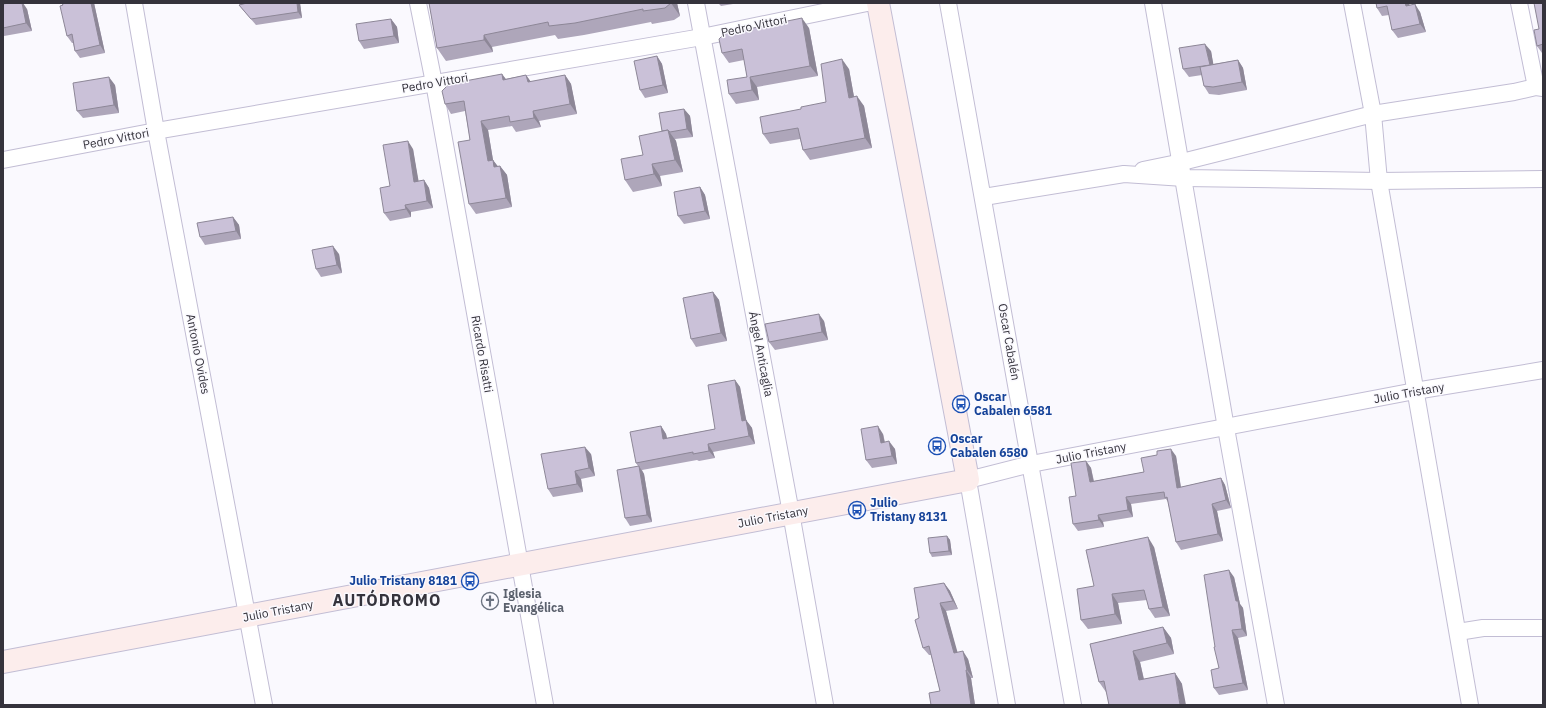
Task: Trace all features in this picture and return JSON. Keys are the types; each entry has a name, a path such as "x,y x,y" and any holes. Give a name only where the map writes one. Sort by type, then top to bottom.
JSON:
{"main road":[{"path":"878,3 968,480"},
{"name":"Julio Tristany","path":"3,662 968,480"}],"street":[{"name":"Antonio Ovides","path":"134,3 156,131 264,705"},
{"name":"Ricardo Risatti","path":"418,3 434,83 545,705"},
{"name":"Ángel Anticaglia","path":"696,3 791,513 825,705"},
{"name":"Pedro Vittori","path":"3,160 156,131 702,37 867,3"},
{"name":"Oscar Cabalén","path":"948,3 984,197 1073,705"},
{"path":"1153,3 1182,162 1226,428 1276,705"},
{"path":"1352,3 1373,114 1380,181 1470,705"},
{"path":"984,197 1124,174 1182,162 1373,114 1539,88 1519,3"},
{"path":"1124,174 1184,178 1380,181 1543,179"},
{"name":"Julio Tristany","path":"968,480 1030,464 1415,391 1543,370"},
{"path":"968,480 1007,705"},
{"path":"1458,632 1483,628 1543,628"}],"building":[{"path":"22,3 26,23 3,28 3,4"},
{"path":"62,3 91,3 100,45 75,51 72,34 67,36 60,6 63,5"},
{"path":"247,3 297,3 298,12 251,19 239,5"},
{"path":"429,3 671,3 665,8 643,11 643,9 575,23 549,26 548,22 484,35 484,40 437,48"},
{"path":"1376,3 1405,3 1406,6 1415,4 1420,24 1392,30 1387,6 1377,8"},
{"path":"1534,3 1543,3 1543,44 1537,46 1534,30 1539,29"},
{"path":"802,18 810,66 750,77 752,90 729,94 727,80 747,77 742,49 722,53 719,39 724,34"},
{"path":"391,19 394,36 359,41 356,24"},
{"path":"1205,44 1210,65 1183,69 1179,48"},
{"path":"657,56 663,85 640,90 634,61"},
{"path":"842,59 849,98 857,96 865,138 803,150 798,128 763,134 760,117 801,109 801,107 826,102 821,64"},
{"path":"1238,60 1242,82 1213,87 1204,86 1200,67"},
{"path":"502,74 503,80 526,75 528,82 565,75 570,104 533,111 534,118 510,122 509,116 481,121 488,161 493,160 494,167 500,166 506,198 469,204 458,142 470,140 464,101 445,104 442,91 449,84"},
{"path":"109,77 114,105 77,111 73,83"},
{"path":"684,109 687,129 670,132 668,130 662,131 659,113"},
{"path":"668,130 675,160 652,164 654,174 625,180 621,159 643,155 639,136"},
{"path":"408,141 414,182 424,180 427,201 405,205 406,209 384,213 380,188 390,186 383,145"},
{"path":"700,187 705,211 678,216 674,192"},
{"path":"233,217 236,231 200,237 197,223"},
{"path":"333,246 337,265 316,269 312,250"},
{"path":"713,292 721,333 691,339 683,298"},
{"path":"819,314 822,332 769,342 765,324"},
{"path":"735,380 742,421 746,420 749,436 708,444 709,451 693,454 693,452 636,463 630,432 661,426 663,439 715,429 708,385"},
{"path":"878,426 881,443 889,441 892,456 866,460 861,429"},
{"path":"585,447 589,468 575,471 577,484 548,489 541,454"},
{"path":"1171,449 1177,488 1221,478 1226,500 1212,504 1218,534 1176,542 1167,497 1165,498 1164,492 1126,497 1128,510 1098,515 1099,520 1073,524 1069,497 1076,496 1071,463 1086,461 1090,482 1144,472 1141,458 1157,455 1157,451"},
{"path":"639,466 647,515 625,518 617,470"},
{"path":"947,536 949,551 930,553 928,538"},
{"path":"1148,537 1163,607 1149,609 1144,590 1112,594 1115,614 1081,620 1077,589 1094,586 1086,550"},
{"path":"1229,570 1236,601 1238,601 1242,629 1232,630 1243,683 1214,688 1211,670 1219,668 1214,647 1204,575"},
{"path":"944,583 953,601 940,603 954,653 963,651 971,705 931,705 929,693 940,691 929,646 923,648 915,620 919,618 914,588"},
{"path":"1163,627 1167,643 1133,651 1139,680 1175,673 1180,705 1109,705 1104,681 1099,682 1090,644"}],"place":[{"name":"Oscar Cabalen 6581","path":"961,404"},
{"name":"Oscar Cabalen 6580","path":"937,446"},
{"name":"Julio Tristany 8131","path":"857,510"},
{"name":"Julio Tristany 8181","path":"470,581"},
{"name":"Iglesia Evangélica","path":"490,601"}],"district":[{"name":"AUTÓDROMO","path":"387,600"}]}
